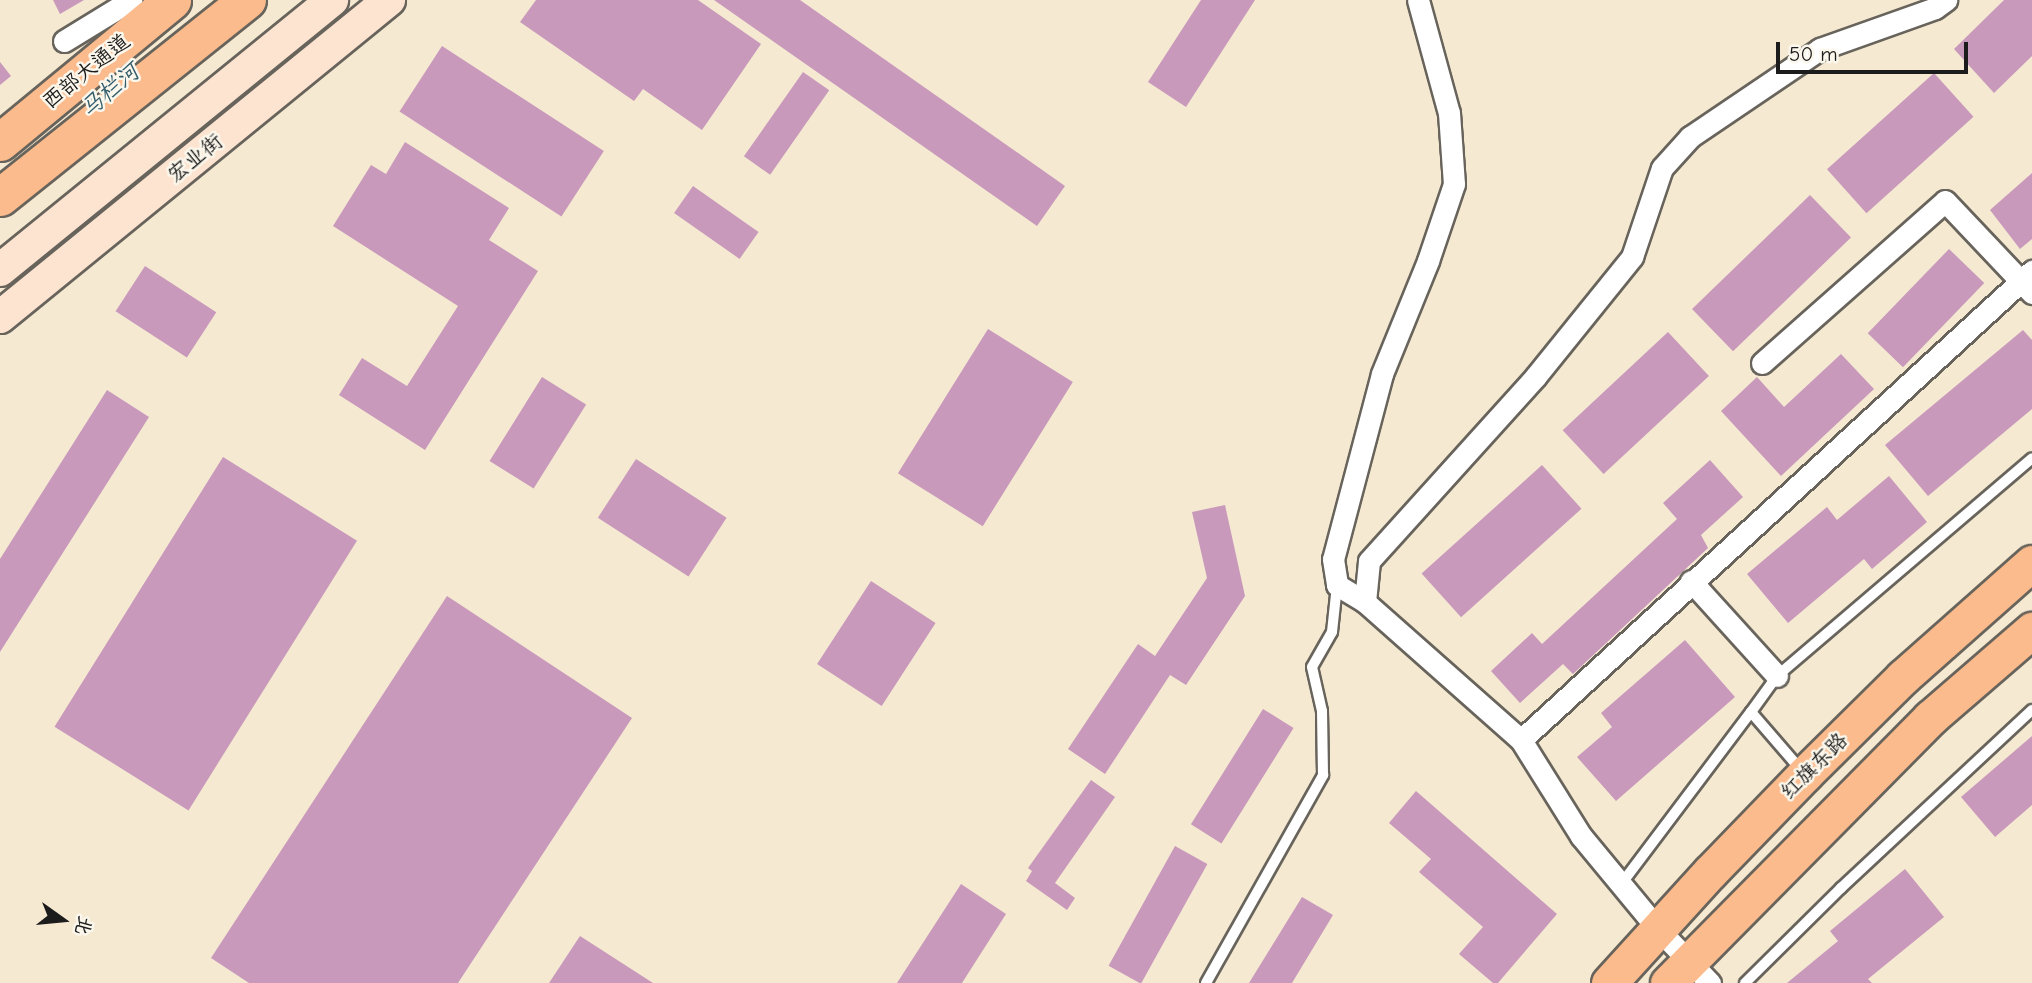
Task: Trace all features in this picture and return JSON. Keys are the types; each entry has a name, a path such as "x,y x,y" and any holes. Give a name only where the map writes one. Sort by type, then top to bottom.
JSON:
{"highway":[{"name":"西部大通道","path":"0,142 172,0"},
{"path":"0,197 247,0"}],"main road":[{"name":"宏业街","path":"0,270 332,0"},
{"name":"宏业街","path":"0,317 389,0"},
{"name":"红旗东路","path":"1609,983 1805,774 1903,677 2032,563"},
{"path":"1690,976 1930,719 2032,630"}],"street":[{"path":"64,41 131,0"},
{"path":"1419,0 1449,113 1454,184 1428,261 1382,374 1333,559 1337,585 1365,601 1521,740 1581,836 1658,929 1690,976"},
{"path":"1365,601 1369,561 1536,376 1632,257 1662,168 1690,136 1820,49 1935,8 1946,0"},
{"path":"1521,740 1691,581 2028,281 1945,201 1762,363"},
{"path":"1691,581 1777,676"}],"lane":[{"path":"1622,883 1777,676 2032,458"},
{"path":"1206,983 1323,775 1322,711 1312,667 1332,632 1337,585"},
{"path":"1745,983 1841,888 2032,710"},
{"path":"1751,712 1805,774"}],"building":[{"path":"53,0 84,0 60,14"},
{"path":"536,0 698,0 761,44 702,130 643,89 634,101 520,22"},
{"path":"714,0 800,0 1065,186 1037,226"},
{"path":"1201,0 1255,0 1186,107 1148,82"},
{"path":"2004,0 2032,0 2032,56 1994,93 1954,49"},
{"path":"442,46 604,151 561,217 400,111"},
{"path":"0,62 11,76 0,85"},
{"path":"803,72 829,90 770,175 744,156"},
{"path":"1934,73 1973,117 1866,213 1827,169"},
{"path":"405,142 509,208 489,240 538,271 425,450 339,395 362,358 407,386 458,306 333,226 371,165 386,174"},
{"path":"2032,173 2032,239 2020,249 1990,210"},
{"path":"693,186 759,232 740,259 674,213"},
{"path":"1810,195 1851,237 1733,351 1692,309"},
{"path":"1949,249 1984,283 1903,367 1868,333"},
{"path":"145,266 216,312 187,358 116,311"},
{"path":"988,329 1073,382 983,526 898,473"},
{"path":"2023,330 2032,340 2032,409 1928,496 1885,445"},
{"path":"1668,332 1709,376 1604,474 1563,430"},
{"path":"1841,354 1874,389 1781,476 1721,411 1757,377 1784,407"},
{"path":"542,377 586,405 534,489 490,461"},
{"path":"107,390 149,417 0,652 0,559"},
{"path":"223,457 357,541 188,810 54,727"},
{"path":"636,459 727,518 688,577 598,518"},
{"path":"1710,460 1743,497 1701,535 1708,548 1573,674 1563,664 1520,703 1491,671 1532,633 1542,644 1677,519 1663,503"},
{"path":"1542,465 1581,509 1461,617 1422,573"},
{"path":"1889,476 1927,522 1872,569 1864,559 1788,623 1747,574 1827,507 1837,520"},
{"path":"1225,505 1245,596 1186,685 1170,675 1105,774 1068,749 1138,644 1155,656 1207,578 1192,512"},
{"path":"871,581 936,623 882,706 817,664"},
{"path":"447,596 632,718 458,983 249,983 211,958"},
{"path":"1685,640 1735,697 1616,801 1577,757 1612,727 1601,713"},
{"path":"1263,709 1294,728 1221,843 1191,824"},
{"path":"2032,736 2032,805 1995,837 1961,797"},
{"path":"1091,780 1115,797 1055,883 1075,898 1067,910 1026,881 1032,871 1028,868"},
{"path":"1416,791 1557,914 1498,983 1493,983 1459,954 1483,927 1419,872 1431,859 1389,823"},
{"path":"1175,846 1207,864 1141,983 1109,966"},
{"path":"1905,869 1944,917 1868,979 1872,983 1787,983 1838,941 1830,931"},
{"path":"961,884 1006,914 962,983 897,983"},
{"path":"1302,897 1333,915 1292,983 1249,983"},
{"path":"580,936 653,983 549,983"}],"water label":[{"name":"马栏河","path":"110,91"}]}
